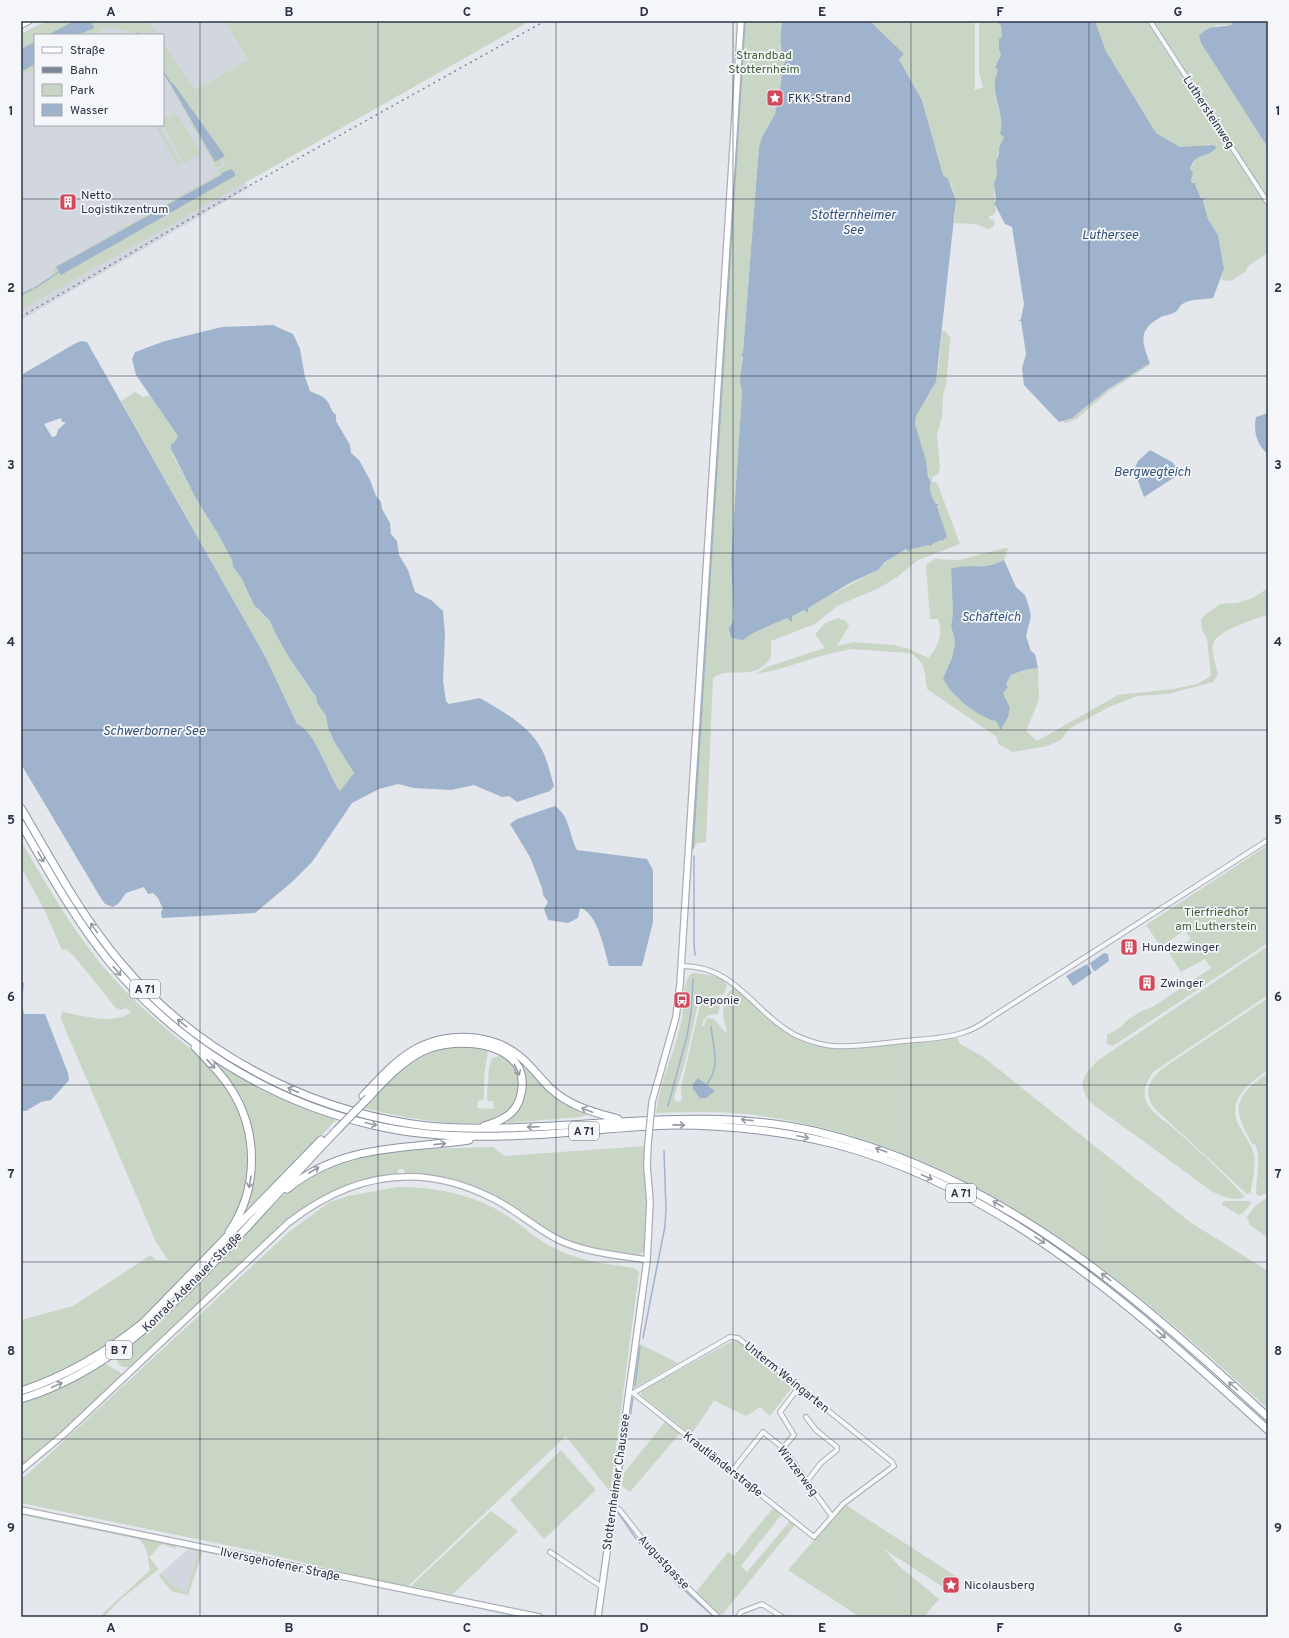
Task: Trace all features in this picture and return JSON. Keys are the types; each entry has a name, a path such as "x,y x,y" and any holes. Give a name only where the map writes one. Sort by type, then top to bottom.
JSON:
{"highway":[{"name":"A 71","path":"21,808 76,902 120,962 167,1010 215,1048 273,1081 330,1104 374,1117 414,1124 477,1128 548,1126 624,1120 708,1118 743,1120 792,1127 873,1147 943,1174 1022,1218 1105,1276 1193,1349 1268,1417"},
{"name":"A 71","path":"21,824 59,890 92,940 134,990 184,1035 220,1060 268,1088 326,1112 372,1125 411,1132 487,1137 673,1125 724,1127 790,1135 833,1144 869,1154 906,1168 972,1199 1017,1225 1063,1256 1131,1308 1268,1430"},
{"path":"184,1035 229,1086 242,1110 250,1140 252,1169 245,1201 234,1224 218,1247"},
{"path":"218,1247 334,1130 400,1060 422,1046 449,1038 474,1038 497,1044 518,1055 550,1087 571,1103 592,1112 624,1120"},
{"path":"365,1097 402,1064 424,1050 455,1043 473,1043 484,1045 503,1053 511,1059 519,1073 522,1090 520,1099 511,1113 498,1122 477,1128"},
{"path":"271,1201 334,1130"},
{"path":"271,1201 310,1173 339,1158 382,1149 446,1143 487,1137"},
{"name":"Konrad-Adenauer-Straße","path":"21,1399 76,1376 108,1358 137,1337 180,1298 271,1201"},
{"name":"Konrad-Adenauer-Straße","path":"21,1391 72,1370 118,1343 157,1310 218,1247"}],"street":[{"path":"21,25 29,21"},
{"name":"Stotternheimer Chaussee","path":"598,1617 612,1506 631,1392 630,1377 647,1260 650,1202 647,1166 652,1102 676,1017 681,966 741,21"},
{"name":"Luthersteinweg","path":"1150,21 1268,203"},
{"path":"681,966 698,968 724,976 743,991 781,1026 796,1035 832,1046 851,1046 951,1036 975,1028 995,1016 1268,840"},
{"path":"21,1470 41,1454 98,1402 288,1224 316,1203 332,1194 352,1187 393,1177 416,1177 444,1181 494,1199 541,1230 562,1241 589,1250 647,1260"},
{"name":"Unterm Weingarten","path":"631,1392 734,1337 738,1338 892,1462 894,1466 843,1504 831,1515"},
{"path":"783,1448 794,1435 780,1412 800,1387"},
{"name":"Krautländerstraße","path":"631,1392 814,1537 831,1515"},
{"path":"806,1417 816,1430 837,1447 837,1450 821,1463 807,1481"},
{"name":"Winzerweg","path":"732,1471 763,1432 783,1448 831,1515"},
{"name":"Augustgasse","path":"612,1506 619,1509 659,1560 718,1617"},
{"name":"Ilversgehofener Straße","path":"21,1510 538,1617"},
{"path":"550,1552 602,1587"},
{"path":"738,1617 741,1612 762,1604 782,1617"}],"shaded area":[{"path":"51,21 225,21 248,60 195,90 243,178 21,301 21,37"},
{"path":"245,182 249,188 21,320 21,310"},
{"path":"188,1549 198,1552 186,1592 173,1586 161,1573"}],"green space":[{"path":"46,21 148,21 157,34 137,34 107,27 93,34 34,34 34,69 21,76 21,34"},
{"path":"225,21 530,21 21,310 21,294 52,276 54,267 219,174 217,170 226,166 223,162 221,163 222,165 216,168 164,75 164,44 195,90 248,60"},
{"name":"Strandbad Stotternheim","path":"743,21 782,21 780,46 786,61 782,66 781,84 775,114 762,137 759,147 742,354 742,393 731,560 734,619 729,629 743,640 753,633 787,618 792,621 791,616 878,570 887,561 898,554 911,548 936,543 946,538 937,504 932,499 929,489 931,483 917,437 915,424 917,412 934,386 936,380 942,331 945,331 951,338 946,385 943,395 942,416 937,436 940,468 938,474 932,477 932,482 936,482 938,485 960,544 918,560 896,578 879,588 837,606 815,624 771,641 771,658 764,666 757,670 720,674 713,678 706,842 697,843 694,849 691,849"},
{"path":"867,21 975,21 975,90 983,87 979,73 979,21 1000,23 1002,33 1002,51 998,62 995,65 998,71 995,88 996,99 1002,118 1002,132 1004,137 998,153 996,164 997,175 994,198 996,211 993,215 989,216 989,219 993,220 995,223 992,228 988,229 976,224 954,223 954,191 948,180 943,175 922,100 899,58 904,54 872,23"},
{"path":"1095,21 1146,21 1268,209 1268,253 1249,265 1245,272 1231,281 1221,280 1224,269 1218,235 1208,219 1203,201 1205,199 1200,195 1194,185 1196,184 1192,183 1190,178 1192,175 1190,169 1196,159 1214,151 1209,144 1194,148 1180,147 1156,133 1106,51"},
{"path":"1154,21 1234,21 1231,25 1217,25 1199,36 1201,43 1268,148 1268,198"},
{"path":"174,113 178,115 201,154 184,163 164,126 164,119"},
{"path":"156,126 160,126 181,165 178,167"},
{"path":"1150,363 1151,364 1108,392 1076,419 1066,423 1063,422 1063,420 1082,411 1103,392"},
{"path":"135,392 143,397 150,395 178,436 171,445 173,455 195,497 218,534 232,560 233,567 241,577 258,610 270,621 288,656 326,716 328,728 335,743 354,773 340,791 315,744 303,728 297,724 266,658 121,401"},
{"path":"1008,548 1004,560 995,565 984,568 951,569 953,612 951,627 955,645 952,658 943,678 957,698 996,720 1001,729 1008,717 1010,709 1003,693 1008,687 1006,684 1011,675 1024,670 1038,668 1039,700 1026,731 1037,741 1118,695 1173,689 1197,684 1211,676 1207,639 1202,630 1201,620 1205,615 1220,604 1237,603 1253,598 1268,588 1268,615 1237,626 1221,634 1216,639 1213,644 1213,651 1218,674 1213,682 1168,694 1137,696 1109,707 1069,729 1061,740 1047,746 1013,752 998,744 997,737 927,689 924,668 919,660 910,653 851,649 828,654 776,670 755,674 767,667 825,648 815,634 825,623 838,618 846,621 849,626 837,646 853,642 894,645 909,649 928,658 935,650 939,640 940,624 938,619 930,619 926,565 935,559 959,560"},
{"path":"21,841 64,913 88,947 114,979 156,1020 194,1052 225,1087 240,1113 244,1127 247,1142 248,1172 242,1201 229,1228 173,1290 115,1340 72,1366 21,1388 21,1320 73,1306 151,1255 156,1260 168,1260 156,1242 61,1019 62,1012 107,1019 124,1016 131,1012 126,1008 121,1010 115,1007 74,956 66,949 62,950 45,911 21,867"},
{"name":"Tierfriedhof am Lutherstein","path":"1268,845 1268,943 1113,1046 1107,1044 1107,1035 1121,1027 1126,1021 1140,1012 1154,1006 1211,968 1205,959 1181,972 1169,953 1191,939 1185,930 1161,947 1146,925"},
{"path":"1268,946 1268,995 1153,1072 1145,1087 1145,1098 1150,1108 1204,1156 1245,1197 1232,1199 1210,1190 1095,1106 1085,1093 1083,1082 1088,1071 1100,1059"},
{"path":"693,973 717,977 725,982 727,986 724,994 702,999 698,1003 685,1063 674,1097 675,1101 680,1102 682,1099 681,1088 700,1005 706,1000 722,998 718,1014 707,1017 702,1026 704,1026 707,1018 714,1019 725,1032 727,1031 723,1008 726,996 734,988 745,995 782,1030 795,1039 809,1044 839,1049 957,1037 960,1044 982,1056 1190,1222 1268,1271 1268,1409 1153,1309 1094,1263 1034,1221 970,1184 902,1153 831,1130 754,1115 705,1112 656,1113 661,1088 680,1029 685,986 689,976"},
{"path":"1268,998 1268,1070 1254,1080 1242,1092 1238,1099 1235,1115 1254,1156 1251,1192 1247,1194 1155,1109 1148,1091 1152,1080 1166,1066"},
{"path":"462,1045 485,1048 488,1051 484,1077 484,1098 478,1101 477,1108 494,1109 493,1101 488,1101 487,1098 489,1067 492,1058 502,1055 516,1070 520,1085 519,1091 512,1108 506,1115 498,1119 485,1122 451,1123 394,1115 364,1108 395,1074 417,1058 430,1052"},
{"path":"520,1062 559,1101 587,1115 580,1117 508,1123 508,1120 520,1107 524,1100 526,1087"},
{"path":"214,1063 243,1080 304,1108 336,1120 237,1224 256,1168 254,1166 248,1120"},
{"path":"1268,1073 1268,1193 1259,1196 1256,1193 1258,1162 1257,1150 1255,1144 1253,1145 1241,1122 1239,1104 1242,1097 1248,1090"},
{"path":"645,1146 648,1191 645,1250 642,1253 633,1255 599,1250 578,1244 549,1231 495,1198 471,1186 444,1178 406,1174 403,1169 399,1169 396,1175 363,1182 335,1191 309,1206 283,1225 279,1223 279,1229 132,1367 123,1367 118,1364 116,1357 174,1308 284,1194 312,1175 350,1158 398,1150 493,1147 504,1156"},
{"path":"398,1187 412,1187 441,1191 470,1198 497,1209 542,1242 563,1252 593,1261 634,1268 639,1272 610,1492 566,1436 406,1588 260,1552 21,1503 21,1479 290,1231 330,1202 348,1196"},
{"path":"1268,1197 1268,1238 1250,1225 1247,1217 1256,1205"},
{"path":"1224,1201 1249,1201 1251,1203 1244,1212 1239,1215 1221,1204"},
{"path":"734,1340 739,1341 793,1386 770,1416 760,1407 746,1416 715,1401 691,1435 641,1395 641,1391"},
{"path":"638,1343 678,1363 635,1388 633,1383"},
{"path":"105,1364 120,1372 122,1376 51,1443 21,1467 21,1402 65,1385"},
{"path":"665,1422 680,1433 630,1492 622,1486 624,1473"},
{"path":"561,1450 596,1490 544,1539 510,1500"},
{"path":"846,1505 957,1577 946,1589 884,1549 899,1566 939,1599 924,1617 860,1617 788,1570 839,1511"},
{"path":"773,1508 782,1514 741,1566 747,1572 790,1521 795,1525 722,1615 716,1612 696,1592 728,1552 734,1556"},
{"path":"491,1511 518,1531 452,1595 411,1586"},
{"path":"21,1512 175,1544 176,1549 162,1544 149,1557 159,1569 121,1599 104,1617 99,1617 150,1570 146,1549 142,1542 138,1539 21,1515"},
{"path":"190,1548 202,1552 202,1554 188,1595 171,1591 159,1576 161,1573 173,1586 186,1592 198,1552 188,1549"}],"water":[{"path":"74,21 91,21 94,28 80,34 50,34"},
{"name":"Stotternheimer See","path":"782,21 867,21 872,23 904,54 899,59 922,100 943,175 948,179 956,200 936,382 916,416 915,424 926,461 928,476 931,483 931,494 936,504 939,504 937,506 947,537 943,540 944,542 942,540 932,544 932,546 929,545 911,549 909,552 906,549 885,562 878,570 850,583 808,608 808,613 804,610 792,616 792,622 787,618 753,633 743,640 731,637 729,629 734,619 731,560 742,393 740,379 743,358 741,355 743,352 759,147 762,137 775,114 781,84 782,66 786,61 781,47"},
{"name":"Luthersee","path":"997,21 1095,21 1106,51 1156,133 1180,147 1214,145 1216,148 1210,153 1195,160 1190,169 1193,172 1191,181 1192,183 1196,183 1195,185 1201,198 1205,198 1203,201 1208,219 1218,235 1224,269 1213,298 1188,301 1181,305 1178,310 1172,314 1161,317 1153,322 1145,332 1144,337 1145,349 1150,363 1108,389 1072,418 1059,422 1024,385 1022,368 1026,354 1021,321 1018,321 1021,319 1024,304 1012,227 1005,224 994,203 996,200 994,183 997,176 996,161 999,154 999,148 1004,137 1000,134 1001,119 995,87 995,79 998,71 995,67 1001,55 999,49 999,39 1002,37 1001,26"},
{"path":"1234,21 1268,21 1268,148 1201,43 1199,36 1210,28 1231,25"},
{"path":"34,42 34,65 21,72 21,49"},
{"path":"173,83 225,156 215,162 171,85"},
{"path":"231,169 235,173 235,176 61,275 56,267 221,175 222,173"},
{"name":"Schwerborner See","path":"273,325 293,334 300,349 305,377 310,391 323,397 328,403 336,415 336,421 350,445 351,453 359,460 370,480 376,496 381,502 382,509 390,523 391,534 397,541 399,555 408,570 415,592 431,600 443,611 445,635 443,681 446,701 449,704 480,698 523,726 537,741 542,750 554,786 550,791 517,802 509,796 502,797 474,785 451,790 414,788 398,784 379,789 352,803 312,862 292,882 255,913 162,918 161,912 163,909 158,898 153,893 148,894 144,887 126,893 119,903 113,907 105,904 21,764 21,375 76,343 81,341 87,342 266,658 297,724 304,728 316,744 340,791 354,773 335,743 328,728 326,716 317,703 316,697 288,656 270,621 254,605 241,577 233,567 232,560 218,534 195,497 171,449 171,445 178,436 136,375 132,359 135,352 165,341 222,327","holes":["61,418 62,422 66,422 58,430 56,436 52,437 44,424"]},
{"path":"1268,413 1268,454 1261,447 1257,438 1255,423 1256,417"},
{"name":"Bergwegteich","path":"1150,450 1172,462 1181,473 1144,497 1134,470 1138,461"},
{"name":"Schafteich","path":"1004,560 1016,587 1025,595 1029,607 1031,616 1026,636 1031,651 1035,654 1038,668 1024,670 1011,675 1006,684 1008,687 1003,693 1010,708 1008,717 1001,730 996,721 981,715 958,698 951,691 943,678 952,658 955,645 951,627 953,612 951,569 965,566 996,564"},
{"path":"555,806 564,815 577,850 647,859 653,870 653,922 642,966 609,966 596,924 586,911 580,908 578,918 568,923 548,920 544,909 548,902 543,895 542,888 530,857 510,824 517,819"},
{"path":"1104,953 1108,954 1109,961 1095,971 1093,970 1090,963"},
{"path":"1087,964 1092,973 1073,986 1066,976"},
{"path":"21,981 24,983 22,1004 24,1014 45,1014 68,1073 69,1080 51,1100 41,1102 26,1111 21,1111"},
{"path":"698,1078 715,1091 706,1098 700,1098 693,1089 693,1084"}],"waterway":[{"path":"693,849 745,21"},
{"path":"164,73 172,85"},
{"path":"35,288 59,272"},
{"path":"21,295 32,289"},
{"path":"694,856 695,955"},
{"path":"668,1106 687,1036 691,1013 693,979"},
{"path":"707,1084 714,1070 715,1063 711,1026"},
{"path":"643,1338 665,1226 666,1209 664,1151"},
{"path":"635,1386 640,1347"},
{"path":"617,1502 633,1398"},
{"path":"617,1511 637,1540 680,1587"},
{"path":"684,1590 713,1616"}],"railway":[{"path":"21,317 193,217 545,21"}],"place":[{"name":"FKK-Strand","path":"775,98"},
{"name":"Netto Logistikzentrum","path":"68,202"},
{"name":"Hundezwinger","path":"1129,947"},
{"name":"Zwinger","path":"1147,983"},
{"name":"Deponie","path":"682,1000"},
{"name":"Nicolausberg","path":"951,1585"}]}
